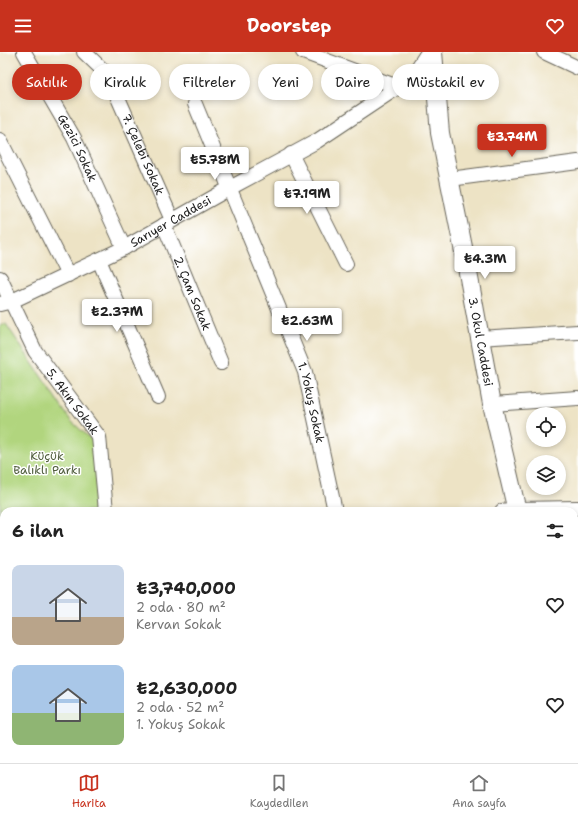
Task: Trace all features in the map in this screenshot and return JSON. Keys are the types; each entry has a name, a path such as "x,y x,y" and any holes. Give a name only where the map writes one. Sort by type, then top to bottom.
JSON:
{"main road":[{"name":"3. Okul Caddesi","path":"433,52 440,133 467,267 511,507"}],"street":[{"name":"Gezici Sokak","path":"24,52 74,138 124,248"},
{"name":"7. Çelebi Sokak","path":"84,52 108,75 168,222"},
{"path":"303,52 392,85"},
{"name":"Sarıyer Caddesi","path":"420,64 428,52"},
{"path":"544,52 578,68"},
{"name":"Sarıyer Caddesi","path":"6,303 124,248 168,222 317,141 392,91"},
{"name":"1. Yokuş Sokak","path":"195,104 305,372 334,507"},
{"path":"0,140 68,275"},
{"path":"291,154 346,264"},
{"path":"450,179 578,162"},
{"name":"2. Çam Sokak","path":"168,222 221,363"},
{"path":"99,260 158,397"},
{"name":"5. Akın Sokak","path":"0,278 6,303 35,351 99,437 106,507"},
{"path":"479,338 578,332"},
{"path":"492,404 578,398"}],"green space":[{"name":"Küçük Balıklı Parkı","path":"6,324 71,421 94,442 102,507 0,507 0,326"}]}
